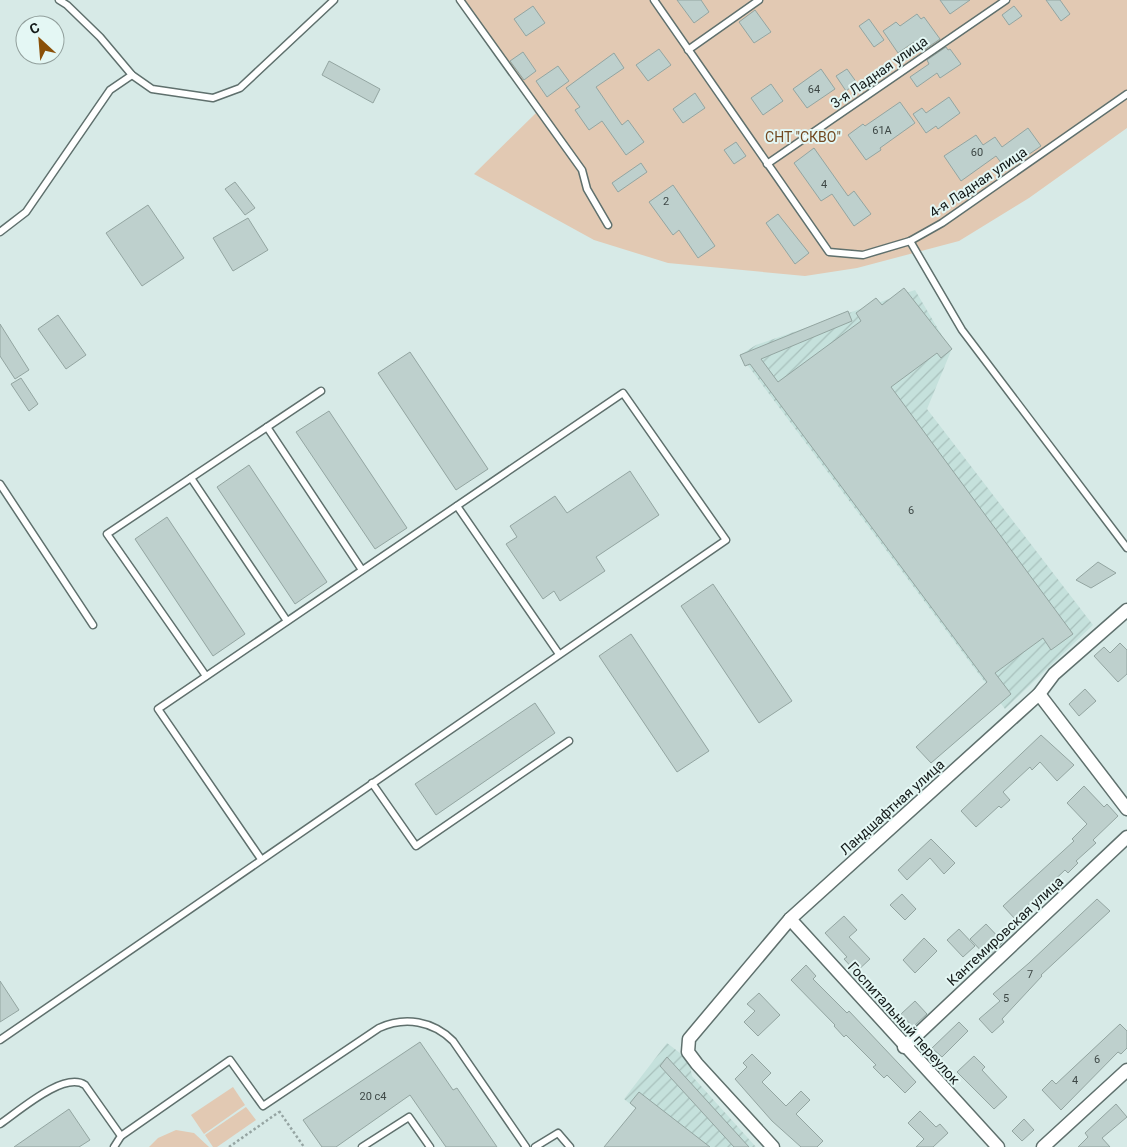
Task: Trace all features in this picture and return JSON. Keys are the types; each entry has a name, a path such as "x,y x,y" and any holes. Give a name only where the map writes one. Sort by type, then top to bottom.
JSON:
{"street":[{"name":"Ландшафтная улица","path":"773,1147 697,1064 688,1052 690,1039 790,919 1039,694 1054,674 1127,610"},
{"path":"1039,694 1127,809"},
{"name":"Кантемировская улица","path":"904,1047 1127,837"},
{"name":"Госпитальный переулок","path":"790,919 904,1047 998,1147"},
{"path":"1043,1147 1127,1070"}],"lane":[{"path":"59,0 100,37 132,76 152,88 213,98 240,88 334,0"},
{"path":"460,0 582,170 587,189 608,225"},
{"path":"654,0 767,164"},
{"path":"688,50 759,0"},
{"name":"3-я Ладная улица","path":"767,164 1006,0"},
{"path":"0,232 26,212 110,90 132,76"},
{"name":"4-я Ладная улица","path":"767,164 828,252 864,255 910,241 942,223 1127,94"},
{"path":"910,241 962,330 1127,548"},
{"path":"206,676 107,534 320,391"},
{"path":"0,1040 726,540 623,393 158,709 261,859"},
{"path":"267,427 362,570"},
{"path":"190,478 287,621"},
{"path":"0,484 93,626"},
{"path":"457,506 559,654"},
{"path":"372,783 416,846 569,741"},
{"path":"114,1147 121,1136 230,1060 263,1106 272,1102 379,1028 400,1022 422,1022 439,1029 453,1041 526,1147"},
{"path":"0,1124 58,1084 77,1081 85,1085 121,1136"},
{"path":"362,1147 409,1117 430,1147"},
{"path":"534,1147 558,1133 570,1147"}],"path":[{"path":"272,1102 304,1147"},
{"path":"229,1147 280,1112"}],"shaded area":[{"path":"915,290 951,351 927,409 1093,625 1005,709 740,355 756,345"},
{"path":"667,1043 689,1060 692,1076 756,1147 684,1147 624,1099"}],"green space":[{"name":"СНТ \"СКВО\"","path":"457,0 1127,0 1127,128 1029,198 959,241 857,268 805,276 668,263 594,240 474,174 536,113"},
{"path":"233,1087 245,1105 204,1134 191,1115"},
{"path":"246,1107 256,1120 217,1147 213,1147 205,1135"},
{"path":"176,1130 194,1133 209,1147 149,1147 158,1138"}],"building":[{"path":"677,0 701,0 709,12 694,23"},
{"path":"940,0 970,0 950,14"},
{"path":"1046,0 1060,0 1070,14 1061,21"},
{"path":"533,6 545,23 526,36 514,19"},
{"path":"1014,6 1022,16 1009,25 1002,15"},
{"path":"755,10 771,32 754,43 739,22"},
{"path":"917,14 921,19 924,17 940,39 921,52 914,42 898,53 883,31 896,22 900,26"},
{"path":"869,19 884,40 874,47 859,26"},
{"path":"946,47 948,50 950,49 961,64 940,78 937,73 917,87 910,77 929,64 927,60"},
{"path":"659,49 671,65 648,81 636,65"},
{"path":"523,52 536,71 524,80 510,61"},
{"path":"614,53 624,68 596,87 622,125 628,120 644,142 626,155 602,121 589,130 575,110 580,107 566,88"},
{"path":"329,61 380,89 373,103 322,75"},
{"path":"558,66 569,81 547,97 536,81"},
{"path":"821,69 835,89 807,108 793,89"},
{"path":"847,69 857,83 846,91 836,76"},
{"path":"771,84 783,101 763,115 751,98"},
{"path":"695,93 705,108 683,123 673,109"},
{"path":"949,97 960,113 938,129 936,126 926,133 913,114 922,108 926,113"},
{"path":"900,102 915,123 866,160 848,135 863,124 865,126"},
{"path":"1028,128 1041,146 1025,157 1020,150 1002,164 996,156 961,181 944,156 976,135 983,145 995,137 1002,147"},
{"path":"736,142 746,156 734,164 724,150"},
{"path":"814,148 848,196 854,191 871,214 854,226 832,194 821,201 794,163"},
{"path":"641,163 647,172 618,192 612,183"},
{"path":"235,182 255,208 245,215 225,189"},
{"path":"673,185 715,246 698,258 679,230 673,235 649,202"},
{"path":"148,205 184,258 142,286 106,233"},
{"path":"778,214 809,253 795,264 766,223"},
{"path":"248,218 268,250 233,271 213,238"},
{"path":"904,288 952,349 941,358 937,353 891,387 1073,634 1051,650 1043,638 995,673 1011,694 931,763 916,747 987,682 750,364 745,366 740,355 848,311 852,321 761,359 778,382 861,321 856,313 876,298 882,305"},
{"path":"58,315 86,355 66,369 38,329"},
{"path":"0,324 29,370 15,379 0,356"},
{"path":"410,352 488,469 456,490 378,373"},
{"path":"21,378 38,404 29,411 11,384"},
{"path":"329,411 407,528 375,549 296,432"},
{"path":"249,465 327,582 295,604 217,487"},
{"path":"630,471 659,515 596,557 605,571 560,601 554,591 543,599 506,544 517,537 510,526 555,496 567,513"},
{"path":"167,517 245,634 213,656 135,539"},
{"path":"1098,562 1116,573 1091,588 1076,580"},
{"path":"713,584 792,701 759,723 681,606"},
{"path":"631,634 709,751 677,772 599,656"},
{"path":"1120,643 1127,650 1127,674 1118,682 1094,656 1104,647 1110,653"},
{"path":"1085,689 1096,701 1079,716 1069,704"},
{"path":"535,703 555,733 436,815 415,784"},
{"path":"1041,735 1074,765 1057,781 1040,762 1032,770 1030,767 1003,792 1010,800 1001,808 999,806 976,827 961,811"},
{"path":"1084,786 1104,807 1107,804 1118,816 1093,840 1096,843 1076,861 1078,863 1068,873 1065,870 1026,907 1028,909 1016,920 1003,906 1074,841 1072,839 1087,824 1067,803"},
{"path":"931,839 955,863 944,874 930,858 907,880 898,870"},
{"path":"902,894 916,909 905,920 890,905"},
{"path":"1097,899 1110,911 1041,975 1002,1019 1004,1022 992,1033 979,1019 1000,1001 993,994"},
{"path":"844,916 857,930 849,937 870,959 856,972 844,959 847,957 825,933"},
{"path":"986,924 1003,942 987,957 970,939"},
{"path":"959,929 975,946 963,957 947,940"},
{"path":"924,938 937,951 915,973 903,960"},
{"path":"806,965 816,976 813,979 847,1013 849,1011 916,1082 905,1093 887,1075 884,1078 873,1067 876,1065 846,1035 844,1037 835,1025 791,980"},
{"path":"0,981 19,1010 0,1022"},
{"path":"759,993 780,1015 758,1036 744,1022 755,1011 747,1004"},
{"path":"915,1001 927,1014 913,1027 901,1014"},
{"path":"959,1022 968,1031 942,1057 932,1048"},
{"path":"1120,1024 1127,1031 1127,1048 1121,1054 1118,1052 1061,1110 1042,1090 1052,1080 1056,1084"},
{"path":"420,1042 453,1090 457,1088 497,1147 446,1147 410,1095 336,1147 322,1147 303,1120"},
{"path":"752,1054 771,1073 762,1082 786,1106 801,1091 810,1100 796,1114 823,1141 817,1147 801,1147 772,1121 735,1079 747,1067 743,1063"},
{"path":"974,1056 985,1067 982,1070 1007,1097 994,1109 957,1072"},
{"path":"667,1057 749,1147 734,1147 660,1066"},
{"path":"639,1092 710,1147 604,1147 636,1108 630,1103"},
{"path":"1116,1104 1127,1117 1102,1138 1110,1147 1078,1147 1088,1137 1085,1133"},
{"path":"69,1109 90,1140 79,1147 14,1147"},
{"path":"920,1111 936,1127 940,1124 948,1133 933,1147 916,1147 924,1139 908,1123"},
{"path":"1024,1119 1034,1130 1022,1141 1012,1131"}]}
